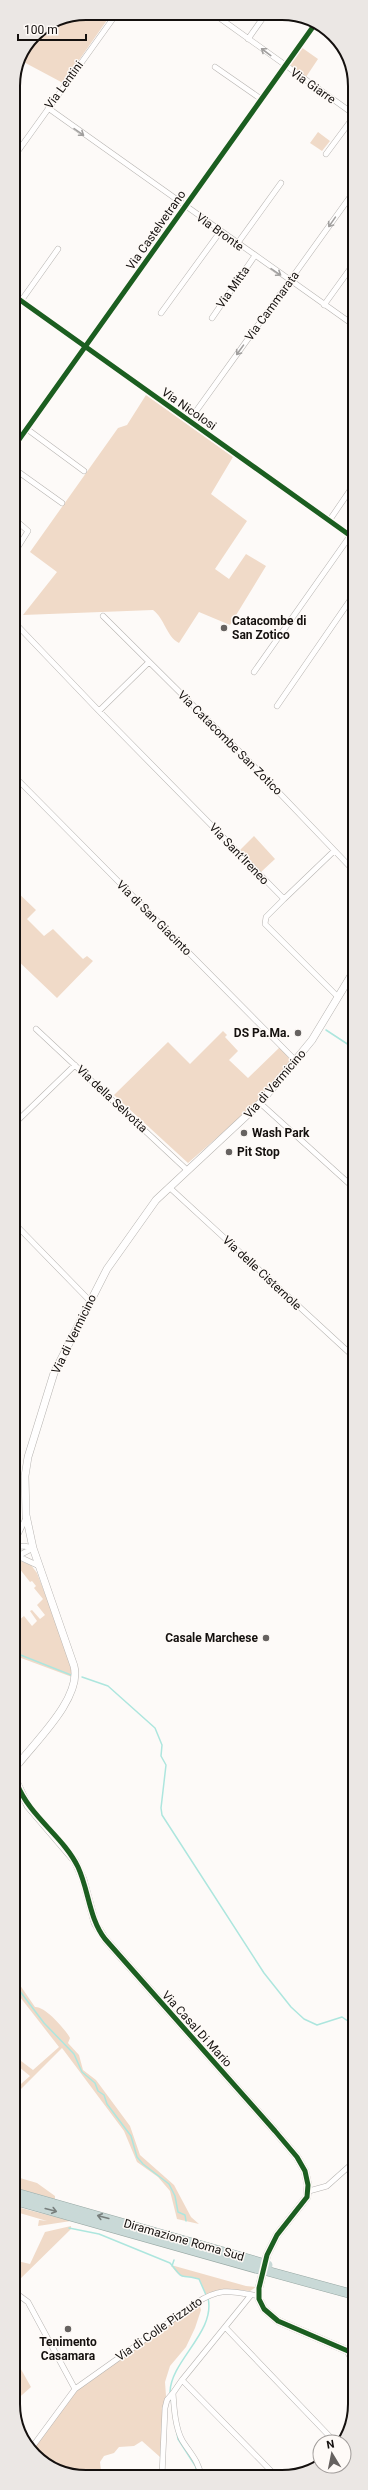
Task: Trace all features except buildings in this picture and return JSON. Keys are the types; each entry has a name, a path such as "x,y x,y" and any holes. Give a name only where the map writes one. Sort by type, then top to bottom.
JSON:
{"highway":[{"name":"Diramazione Roma Sud","path":"20,2194 348,2293"},
{"name":"Diramazione Roma Sud","path":"20,2202 348,2288"}],"main road":[{"name":"Via di Vermicino","path":"20,1760 67,1702 76,1679 74,1666 33,1548 26,1517 26,1466 39,1417 60,1359 112,1260 157,1198 260,1103 296,1061 317,1033 348,983"},
{"name":"Via Casal Di Mario","path":"20,1790 28,1806 75,1861 83,1879 95,1923 105,1939 293,2153 305,2171 309,2191"},
{"name":"Via Casal Di Mario","path":"20,1801 28,1806"},
{"path":"309,2191 304,2203 272,2242 259,2288 255,2296 264,2309 274,2319 347,2351"}],"street":[{"name":"Via Lentini","path":"20,148 112,20"},
{"name":"Via Giarre","path":"222,20 348,110"},
{"path":"248,39 262,20"},
{"name":"Via Castelvetrano","path":"20,438 312,28"},
{"path":"215,67 261,99"},
{"name":"Via Bronte","path":"48,108 254,257 348,321"},
{"path":"326,154 348,124"},
{"path":"237,244 281,183"},
{"name":"Via Cammarata","path":"189,421 348,200"},
{"path":"161,313 220,232"},
{"path":"21,300 58,249"},
{"name":"Via Mitta","path":"212,318 254,257"},
{"path":"324,305 348,272"},
{"name":"Via Nicolosi","path":"21,300 85,348 348,534"},
{"path":"27,429 84,471"},
{"path":"20,473 62,503"},
{"path":"328,521 348,493"},
{"path":"20,524 28,531 20,544"},
{"path":"254,672 348,543"},
{"path":"277,706 348,603"},
{"name":"Via Catacombe San Zotico","path":"103,616 247,759 348,865"},
{"name":"Via Sant'Ireneo","path":"20,628 284,899"},
{"path":"99,711 149,662"},
{"name":"Via di San Giacinto","path":"20,782 296,1061"},
{"path":"334,851 265,918 265,924 338,997"},
{"name":"Via della Selvotta","path":"36,1029 187,1170"},
{"path":"20,1118 74,1065"},
{"path":"260,1103 348,1183"},
{"name":"Via delle Cisternole","path":"168,1187 348,1352"},
{"path":"20,1229 90,1301"},
{"path":"20,1530 26,1517"},
{"path":"20,1546 33,1548"},
{"path":"20,1553 33,1548"},
{"path":"20,1557 39,1566"},
{"path":"309,2191 327,2186 348,2167"},
{"name":"Via di Colle Pizzuto","path":"34,2445 74,2389 207,2296 228,2290 255,2296"},
{"path":"161,2470 165,2408 167,2400 225,2327 255,2296"},
{"path":"20,2297 28,2303 74,2389"},
{"path":"225,2327 327,2434"},
{"path":"182,2380 269,2470"},
{"path":"173,2393 180,2436 198,2463 200,2470"}],"shaded area":[{"path":"107,20 63,83 24,62 31,49 39,39 60,25 73,21"},
{"path":"301,47 318,59 306,77 289,64"},
{"path":"318,132 330,141 322,151 310,143"},
{"path":"146,395 233,457 211,494 247,521 215,569 229,579 246,554 266,566 230,625 199,612 179,643 171,636 160,618 153,610 23,615 57,572 30,552 118,428 127,425"},
{"path":"254,836 275,859 261,872 240,850"},
{"path":"20,895 36,910 27,919 44,936 53,929 83,959 87,956 93,961 57,998 20,963"},
{"path":"223,1031 227,1035 225,1037 238,1051 229,1060 248,1078 280,1047 291,1061 259,1101 188,1163 114,1095 168,1042 190,1064"},
{"path":"20,1561 31,1565 37,1573 69,1656 72,1677 20,1658 20,1619 24,1616 32,1626 37,1621 30,1611 32,1610 40,1619 45,1615 37,1605 43,1599 34,1588 36,1586 32,1581 30,1582 20,1569"},
{"path":"20,1985 35,2007 44,2010 49,2014 68,2034 70,2038 68,2043 79,2055 83,2070 96,2080 130,2126 140,2155 174,2185 191,2217 199,2224 177,2219 170,2191 158,2177 137,2162 124,2131 62,2048 20,2090 20,2085 30,2076 20,2068 20,2060 33,2070 59,2047 20,1997"},
{"path":"20,2178 37,2183 55,2196 55,2199 20,2189"},
{"path":"20,2208 71,2221 38,2226 39,2220 47,2221 20,2213"},
{"path":"71,2226 71,2229 20,2279 20,2262 30,2264 45,2232"},
{"path":"171,2265 246,2286 256,2287 250,2291 222,2289 206,2295 199,2279 181,2276"},
{"path":"199,2303 201,2310 195,2328 186,2347 170,2366 165,2382 166,2396 160,2457 142,2441 134,2446 119,2447 114,2453 104,2456 100,2462 101,2470 86,2470 65,2467 53,2461 36,2448 35,2447 78,2389"},
{"path":"20,2368 31,2387 20,2397"}],"waterway":[{"path":"326,1030 348,1044"},
{"path":"20,1655 71,1675"},
{"path":"82,1677 108,1686 155,1728 162,1745 161,1756 166,1765 161,1808 162,1815 264,1973 291,2007 304,2019 317,2025 342,2017 348,2021"},
{"path":"20,1991 44,2023 74,2054 82,2072 95,2083 98,2091 104,2095 107,2104 131,2136 137,2157 143,2164 169,2184 175,2196 178,2212 185,2215 186,2221"},
{"path":"69,2228 99,2234 170,2263 181,2275 199,2279 206,2295"},
{"path":"172,2266 174,2260"},
{"path":"170,2392 172,2380 177,2369 206,2323 209,2310 208,2298"},
{"path":"171,2398 178,2439 196,2467 196,2470"}],"cycle path":[{"path":"20,438 312,28"},
{"path":"20,300 348,534"},
{"path":"20,1790 30,1807 72,1856 82,1876 92,1913 105,1939 297,2157 305,2171 308,2185 307,2197 277,2235 267,2255 259,2288 259,2299 264,2309 278,2321 348,2351"}],"place":[{"name":"Catacombe di San Zotico","path":"224,628"},
{"name":"DS Pa.Ma.","path":"298,1033"},
{"name":"Wash Park","path":"244,1133"},
{"name":"Pit Stop","path":"229,1152"},
{"name":"Casale Marchese","path":"266,1638"},
{"name":"Tenimento Casamara","path":"68,2329"}]}
